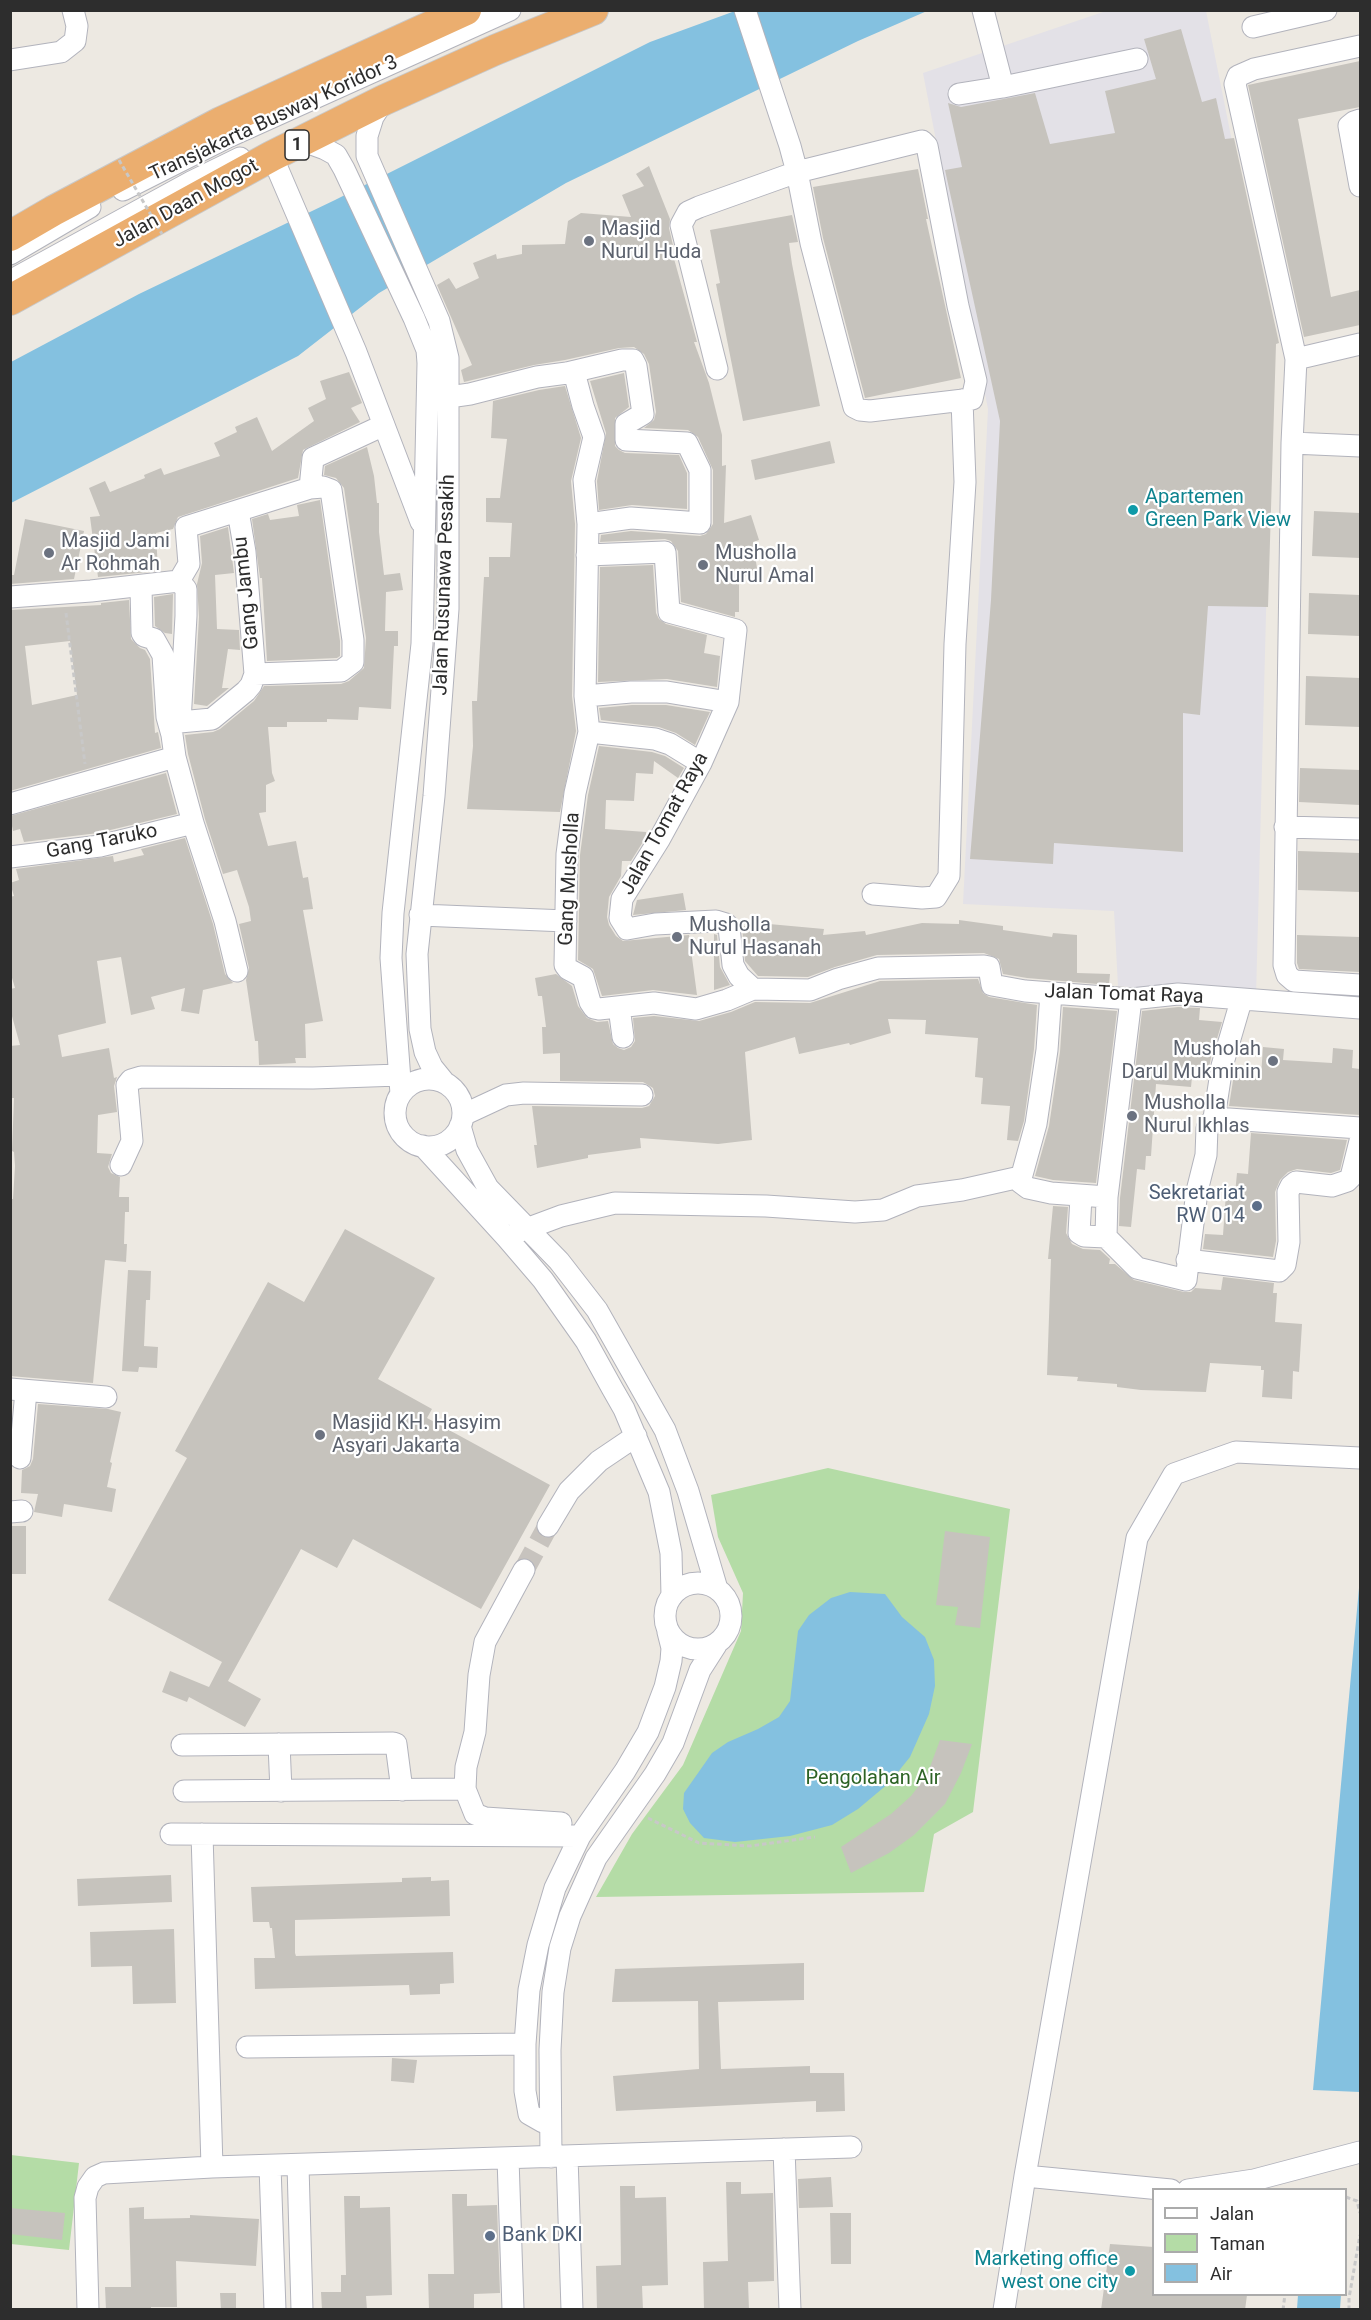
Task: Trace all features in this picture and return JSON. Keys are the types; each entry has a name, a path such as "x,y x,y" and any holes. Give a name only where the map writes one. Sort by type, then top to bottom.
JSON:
{"highway":[{"path":"10,236 221,122 466,10"},
{"name":"Jalan Daan Mogot","path":"10,300 272,156 384,100 495,50 593,10"}],"street":[{"path":"10,60 62,52 75,41 77,26 73,10"},
{"name":"Transjakarta Busway Koridor 3","path":"10,254 96,204 228,137 510,10"},
{"name":"Transjakarta Busway Koridor 3","path":"10,281 191,182 488,37 552,10"},
{"path":"717,369 681,225 688,213 797,172 922,141 927,146 958,306 976,381 972,399 870,411 854,407 811,243 797,172 782,116 745,10"},
{"path":"1253,27 1326,10"},
{"path":"984,12 1003,87"},
{"path":"1360,46 1254,69 1238,76 1235,84 1296,359 1292,443 1284,966 1287,975 1294,981 1360,985"},
{"path":"959,94 1137,59"},
{"name":"Jalan Rusunawa Pesakih","path":"384,100 373,117 367,136 366,156 424,314 428,363 422,644 392,935 392,988 400,1084"},
{"path":"1360,120 1349,126 1360,186"},
{"name":"Jalan Rusunawa Pesakih","path":"303,141 325,148 336,155 424,314 445,342 449,397 448,609 434,796 417,954 420,1029 425,1052 432,1067 445,1083"},
{"name":"Jalan Rusunawa Pesakih","path":"272,156 356,352 426,534"},
{"path":"1296,359 1360,344"},
{"path":"449,397 537,377 574,372 622,360 633,360 636,366 643,414 626,424 626,440 687,443 700,470 700,523 631,518 588,524"},
{"name":"Gang Musholla","path":"574,372 594,437 584,480 588,524 585,696 589,732 575,793 567,854 566,967 582,977 594,1008 654,1003 696,1009 753,989"},
{"path":"873,894 936,897 949,876 954,644 965,482 962,400"},
{"path":"310,488 313,458 384,425"},
{"path":"1292,443 1360,446"},
{"path":"174,722 212,719 246,691 255,674 341,671 353,662 353,640 331,490 322,487 310,488 186,527 189,564 179,581"},
{"name":"Gang Jambu","path":"237,511 245,552 255,674"},
{"name":"Jalan Tomat Raya","path":"586,555 665,552 669,612 736,630 728,702 701,763 660,840 622,899 620,918 623,925 631,929 655,924 716,921 726,924 729,927 733,965 739,976 753,989 810,990 838,979 878,968 972,965 988,966 992,985 997,988 1131,999 1178,994 1241,1001 1360,1008"},
{"path":"10,597 141,587 179,581"},
{"path":"174,722 186,616 186,590 179,581"},
{"path":"141,587 142,633 154,639 163,655 174,722 175,756 237,971"},
{"path":"585,696 667,692 728,702"},
{"path":"589,732 655,739 670,744 701,763"},
{"path":"10,804 175,756"},
{"name":"Gang Taruko","path":"10,857 100,846 193,823"},
{"path":"1285,827 1360,829"},
{"path":"420,915 566,921"},
{"path":"1051,993 1047,1050 1036,1124 1020,1182 1028,1188 1081,1197 1107,1197"},
{"path":"1106,1237 1107,1197 1131,999"},
{"path":"1081,1197 1079,1233 1084,1236 1106,1237 1137,1268 1149,1273 1186,1280 1197,1191 1206,1155 1207,1128 1214,1118 1222,1066 1241,1001"},
{"path":"619,1007 623,1036"},
{"path":"121,1165 132,1142 127,1085 130,1080 141,1077 313,1078 410,1085 423,1080 436,1080 445,1083 459,1096 467,1150 488,1188 559,1261 597,1310 665,1430 688,1491 717,1589 728,1601 731,1617 727,1633 716,1645 700,1670 673,1743 596,1858 586,1877 560,1948 553,1992 550,2121 559,2157 572,2310"},
{"path":"400,1084 395,1112 396,1121 406,1138 423,1146 543,1280 586,1341 624,1410 659,1492 671,1553 672,1596"},
{"path":"423,1146 447,1142 461,1121 506,1095 524,1093 642,1095"},
{"path":"1214,1118 1360,1128"},
{"path":"1187,1260 1279,1271 1285,1265 1289,1242 1288,1192 1291,1186 1296,1182 1332,1186 1347,1181 1351,1177 1360,1141"},
{"path":"507,1238 527,1227 615,1203 766,1206 855,1212 883,1210 917,1196 962,1190 1020,1177"},
{"path":"20,1458 18,1390 106,1397"},
{"path":"548,1526 569,1491 599,1461 636,1436"},
{"path":"1004,2310 1025,2176 1137,1538 1174,1474 1236,1452 1360,1458"},
{"path":"524,1570 485,1642 478,1675 476,1732 466,1767 465,1789 475,1814 485,1818 584,1831"},
{"path":"550,2121 535,2119 526,2108 525,2044 529,1990 537,1944 555,1888 584,1831 602,1801 625,1771 648,1732 665,1687 671,1661 672,1648 665,1610 672,1596 683,1587 696,1583 717,1589"},
{"path":"668,1632 684,1647 695,1649 716,1645"},
{"path":"279,1744 281,1791"},
{"path":"182,1745 396,1744 402,1790"},
{"path":"184,1791 465,1789"},
{"path":"171,1834 584,1831"},
{"path":"202,1834 212,2167"},
{"path":"248,2047 525,2044"},
{"path":"88,2310 85,2198 88,2187 95,2178 104,2173 212,2167 851,2147"},
{"path":"784,2150 790,2310"},
{"path":"1201,2188 1254,2180 1360,2152"},
{"path":"508,2158 513,2310"},
{"path":"298,2165 302,2310"},
{"path":"270,2166 275,2310"},
{"path":"1025,2176 1152,2188"}],"path":[{"path":"119,159 162,234"},
{"path":"63,593 87,783"},
{"path":"632,1806 646,1817 699,1844 750,1846 815,1837"},
{"path":"1347,2197 1357,2201 1360,2213"},
{"path":"1349,2310 1360,2235"}],"shaded area":[{"name":"Apartemen Green Park View","path":"1106,11 1206,11 1273,347 1256,997 1118,986 1114,911 963,904 988,409 923,73"}],"green space":[{"name":"Pengolahan Air","path":"828,1468 1010,1509 973,1812 934,1834 924,1892 596,1897 632,1834 683,1765 741,1631 743,1593 718,1537 711,1495"},
{"path":"11,2155 79,2163 69,2250 11,2244"}],"water":[{"path":"735,11 927,11 858,41 566,183 379,293 298,356 11,503 11,362 139,294 335,200 650,42"},
{"path":"1360,1577 1360,2092 1313,2090"},
{"path":"850,1592 885,1594 902,1617 925,1637 934,1660 935,1686 929,1714 910,1757 889,1783 858,1809 832,1825 790,1836 735,1842 704,1838 690,1823 683,1809 684,1793 712,1753 728,1742 779,1717 790,1701 798,1631 809,1615 831,1598"},
{"path":"1298,2296 1341,2296 1340,2309 1297,2309"}],"building":[{"name":"Apartemen Green Park View","path":"1181,29 1202,102 1216,98 1225,139 1234,138 1279,343 1276,344 1268,607 1208,606 1200,715 1183,713 1183,852 1054,843 1053,864 970,859 991,600 1000,421 945,170 962,167 948,103 961,107 1035,93 1050,144 1115,133 1105,91 1156,79 1144,39"},
{"path":"1360,61 1360,107 1298,119 1331,297 1360,290 1360,325 1304,337 1248,85"},
{"path":"649,166 670,219 669,228 675,254 673,255 697,342 694,342 709,383 722,435 722,466 726,465 724,523 751,515 759,540 753,542 758,575 739,577 739,612 735,612 735,617 681,602 678,551 671,541 665,539 600,542 601,535 631,531 700,536 706,534 713,524 713,470 698,437 688,430 644,428 654,420 656,412 649,364 644,354 634,347 619,348 464,382 461,370 472,365 437,285 449,278 456,289 479,278 473,263 496,254 497,259 522,254 522,245 565,244 568,221 581,213 631,217 622,195 644,186 636,174"},
{"path":"918,169 928,219 926,219 961,378 865,398 823,238 813,187"},
{"path":"792,215 798,242 789,243 792,264 820,406 743,421 716,284 720,283 710,230"},
{"path":"349,372 362,403 351,408 360,422 303,450 298,478 178,517 173,529 156,533 158,571 98,577 90,517 100,516 89,488 105,481 110,492 145,478 144,475 161,468 164,475 220,456 214,443 237,432 235,427 257,417 272,451 314,421 308,408 326,399 320,381"},
{"path":"624,373 629,407 615,418 615,446 625,453 679,455 687,473 687,509 632,505 599,510 597,481 606,433 590,381"},
{"path":"565,386 581,438 571,481 575,524 572,696 576,731 560,812 467,809 473,746 472,701 477,701 484,577 489,577 489,557 510,557 512,523 486,522 486,498 500,498 507,439 491,438 493,401"},
{"path":"830,441 835,463 755,480 751,460"},
{"path":"367,447 377,503 379,503 379,532 384,575 400,573 403,590 386,592 385,631 398,631 398,646 394,646 391,709 359,707 358,720 327,719 327,722 287,722 287,727 268,727 272,773 275,781 266,785 266,812 259,813 268,846 296,841 303,878 308,877 313,909 303,910 323,1021 305,1024 306,1058 295,1058 296,1063 259,1065 258,1041 255,1041 246,980 249,968 239,924 251,921 249,907 237,870 223,874 205,819 185,735 220,729 254,701 264,686 341,684 349,681 364,668 366,638 344,488 336,478 324,475 325,466"},
{"path":"320,500 340,641 340,656 267,661 262,578 260,578 252,519 268,514 270,520 299,516 297,505"},
{"path":"1314,511 1360,513 1360,558 1312,556"},
{"name":"Masjid Jami Ar Rohmah","path":"25,519 84,531 74,579 10,584 10,575 14,575"},
{"path":"228,527 234,573 215,575 217,629 239,630 240,650 228,649 222,688 229,688 207,706 194,704 199,617 197,584 202,563 200,536"},
{"path":"653,565 656,613 659,619 666,624 707,635 704,653 720,656 717,687 667,679 598,682 600,567"},
{"path":"1309,593 1360,595 1360,636 1308,634"},
{"path":"173,594 172,634 165,633 155,626 154,597"},
{"path":"129,600 131,639 145,650 150,659 155,733 158,732 161,748 10,791 10,610 101,605 101,603","holes":["70,641 77,695 32,705 25,646"]},
{"path":"1306,676 1360,678 1360,727 1305,725"},
{"path":"666,705 710,712 695,745 676,733 659,727 601,720 599,708"},
{"path":"599,746 652,752 665,756 684,768 678,778 654,761 653,774 636,773 634,801 606,800 605,829 646,832 646,837 631,861 622,861 621,876 609,897 607,917 616,936 623,941 689,935 697,995 653,990 602,996 593,969 578,960 580,855 588,795"},
{"path":"1300,768 1360,770 1360,805 1299,802"},
{"path":"166,773 177,814 98,833 24,842 20,829 13,831 10,816"},
{"path":"185,838 213,924 225,974 233,983 203,990 199,1014 181,1011 185,988 151,997 155,1009 131,1015 121,957 97,961 106,1023 58,1035 62,1057 109,1048 114,1078 117,1077 114,1086 117,1112 98,1115 97,1153 112,1154 108,1167 111,1173 120,1177 119,1197 129,1197 129,1212 125,1212 126,1262 105,1260 93,1383 10,1376 10,1199 13,1199 15,1166 12,1151 14,1098 12,1098 10,1046 20,1045 10,1009 10,989 15,988 10,971 10,897 14,896 10,883 19,880 16,869 113,856 114,862 144,855 141,849"},
{"path":"1298,851 1360,853 1360,892 1298,890"},
{"path":"683,893 686,910 633,915 637,900"},
{"path":"959,920 1003,926 1003,930 1052,937 1053,933 1077,935 1077,973 1110,974 1109,985 1003,974 999,959 984,953 877,955 808,977 758,976 745,961 742,926 769,927 769,924 824,929 823,935 865,931 866,935 922,923 959,924"},
{"path":"714,934 717,935 720,967 730,985 714,990"},
{"path":"1297,935 1360,937 1360,972 1299,969"},
{"path":"556,974 572,986 578,1006 587,1018 597,1022 608,1021 613,1044 624,1050 631,1047 635,1041 633,1018 654,1016 699,1021 755,1002 810,1003 880,981 978,979 983,993 989,997 1037,1005 1034,1049 1024,1121 1018,1141 1007,1140 1010,1106 981,1104 983,1078 975,1077 978,1038 925,1034 926,1020 888,1019 891,1033 850,1045 849,1043 799,1054 795,1037 745,1052 752,1140 718,1144 640,1138 641,1148 588,1155 588,1158 537,1168 534,1145 537,1145 532,1106 642,1108 649,1106 655,1096 653,1088 643,1082 560,1081 560,1053 543,1054 542,1027 546,1027 542,996 538,996 535,978"},
{"path":"1063,1007 1117,1011 1096,1183 1053,1180 1035,1176 1049,1126 1060,1052"},
{"path":"1178,1007 1200,1008 1199,1020 1222,1022 1216,1042 1214,1042 1209,1068 1193,1067 1191,1087 1156,1084 1151,1156 1146,1156 1145,1170 1137,1169 1131,1227 1119,1226 1120,1198 1142,1011"},
{"path":"1263,1047 1284,1049 1283,1060 1332,1063 1333,1048 1353,1050 1352,1068 1360,1069 1360,1115 1229,1106 1234,1074 1261,1076"},
{"path":"1251,1133 1347,1140 1340,1170 1331,1173 1297,1169 1288,1172 1280,1180 1275,1192 1276,1241 1273,1257 1203,1249 1205,1234 1223,1235 1226,1193 1235,1194 1237,1173 1248,1174"},
{"path":"1053,1206 1068,1207 1066,1233 1072,1244 1083,1249 1100,1250 1110,1259 1109,1264 1115,1264 1134,1280 1184,1292 1191,1292 1195,1288 1221,1290 1223,1277 1274,1283 1273,1293 1277,1293 1275,1322 1302,1324 1299,1372 1293,1371 1292,1399 1262,1397 1264,1370 1261,1370 1261,1366 1210,1363 1206,1392 1141,1390 1117,1387 1117,1384 1077,1381 1078,1377 1047,1375 1051,1259 1048,1259"},
{"name":"Masjid KH. Hasyim Asyari Jakarta","path":"345,1229 435,1278 378,1379 432,1409 427,1418 550,1485 481,1609 353,1539 337,1568 301,1549 228,1681 261,1699 245,1727 189,1697 187,1702 162,1692 170,1671 209,1687 222,1662 108,1600 187,1458 175,1451 268,1282 304,1302"},
{"path":"128,1270 151,1271 150,1300 146,1300 144,1346 158,1347 157,1368 139,1367 138,1372 122,1371"},
{"path":"38,1404 121,1412 107,1487 116,1489 112,1512 64,1504 62,1517 34,1512 38,1494 21,1493 22,1470 30,1466 33,1459"},
{"path":"10,1526 26,1526 26,1574 10,1574"},
{"path":"945,1531 990,1537 980,1628 955,1625 958,1607 936,1605"},
{"path":"940,1740 972,1744 961,1773 945,1804 914,1835 889,1853 851,1873 841,1847 891,1814 911,1796 927,1775"},
{"path":"171,1875 172,1902 78,1906 77,1879"},
{"path":"431,1877 431,1881 449,1880 450,1916 295,1920 295,1953 296,1956 453,1952 454,1983 440,1984 440,1994 410,1995 409,1985 255,1989 254,1958 275,1958 272,1928 269,1922 253,1922 251,1887 402,1882 402,1878"},
{"path":"174,1929 176,2003 133,2004 132,1966 91,1967 90,1932"},
{"path":"804,1963 804,2000 718,2002 721,2069 810,2066 810,2073 844,2073 845,2111 816,2112 816,2101 616,2111 613,2076 699,2069 698,2001 612,2002 615,1969"},
{"path":"392,2058 417,2060 414,2083 391,2081"},
{"path":"831,2177 833,2207 799,2208 798,2179"},
{"path":"726,2182 741,2182 741,2194 773,2193 774,2281 748,2282 749,2310 704,2310 703,2262 728,2261"},
{"path":"620,2186 635,2186 635,2198 666,2197 668,2285 642,2286 643,2310 597,2310 596,2266 621,2265"},
{"path":"452,2194 467,2194 467,2206 497,2205 500,2293 474,2294 474,2310 429,2310 428,2274 454,2274"},
{"path":"344,2196 360,2196 360,2208 390,2207 392,2295 366,2296 367,2310 322,2310 321,2292 341,2292 341,2275 346,2275"},
{"path":"144,2207 144,2219 190,2218 190,2215 259,2219 256,2266 176,2261 177,2307 151,2307 151,2310 106,2310 105,2287 131,2287 129,2208"},
{"path":"10,2208 65,2213 62,2240 10,2234"},
{"path":"830,2213 851,2213 851,2264 831,2264"},
{"name":"Marketing office west one city","path":"1110,2244 1152,2247 1152,2296 1247,2296 1245,2310 1101,2310"},
{"path":"220,2293 236,2293 236,2310 221,2310"}],"tunnel":[{"path":"524,1570 548,1526"}],"place":[{"name":"Masjid Nurul Huda","path":"589,241"},
{"name":"Apartemen Green Park View","path":"1133,510"},
{"name":"Masjid Jami Ar Rohmah","path":"49,553"},
{"name":"Musholla Nurul Amal","path":"703,565"},
{"name":"Musholla Nurul Hasanah","path":"677,937"},
{"name":"Musholah Darul Mukminin","path":"1273,1061"},
{"name":"Musholla Nurul Ikhlas","path":"1132,1116"},
{"name":"Sekretariat RW 014","path":"1257,1206"},
{"name":"Masjid KH. Hasyim Asyari Jakarta","path":"320,1435"},
{"name":"Bank DKI","path":"490,2236"},
{"name":"Marketing office west one city","path":"1130,2271"}]}
